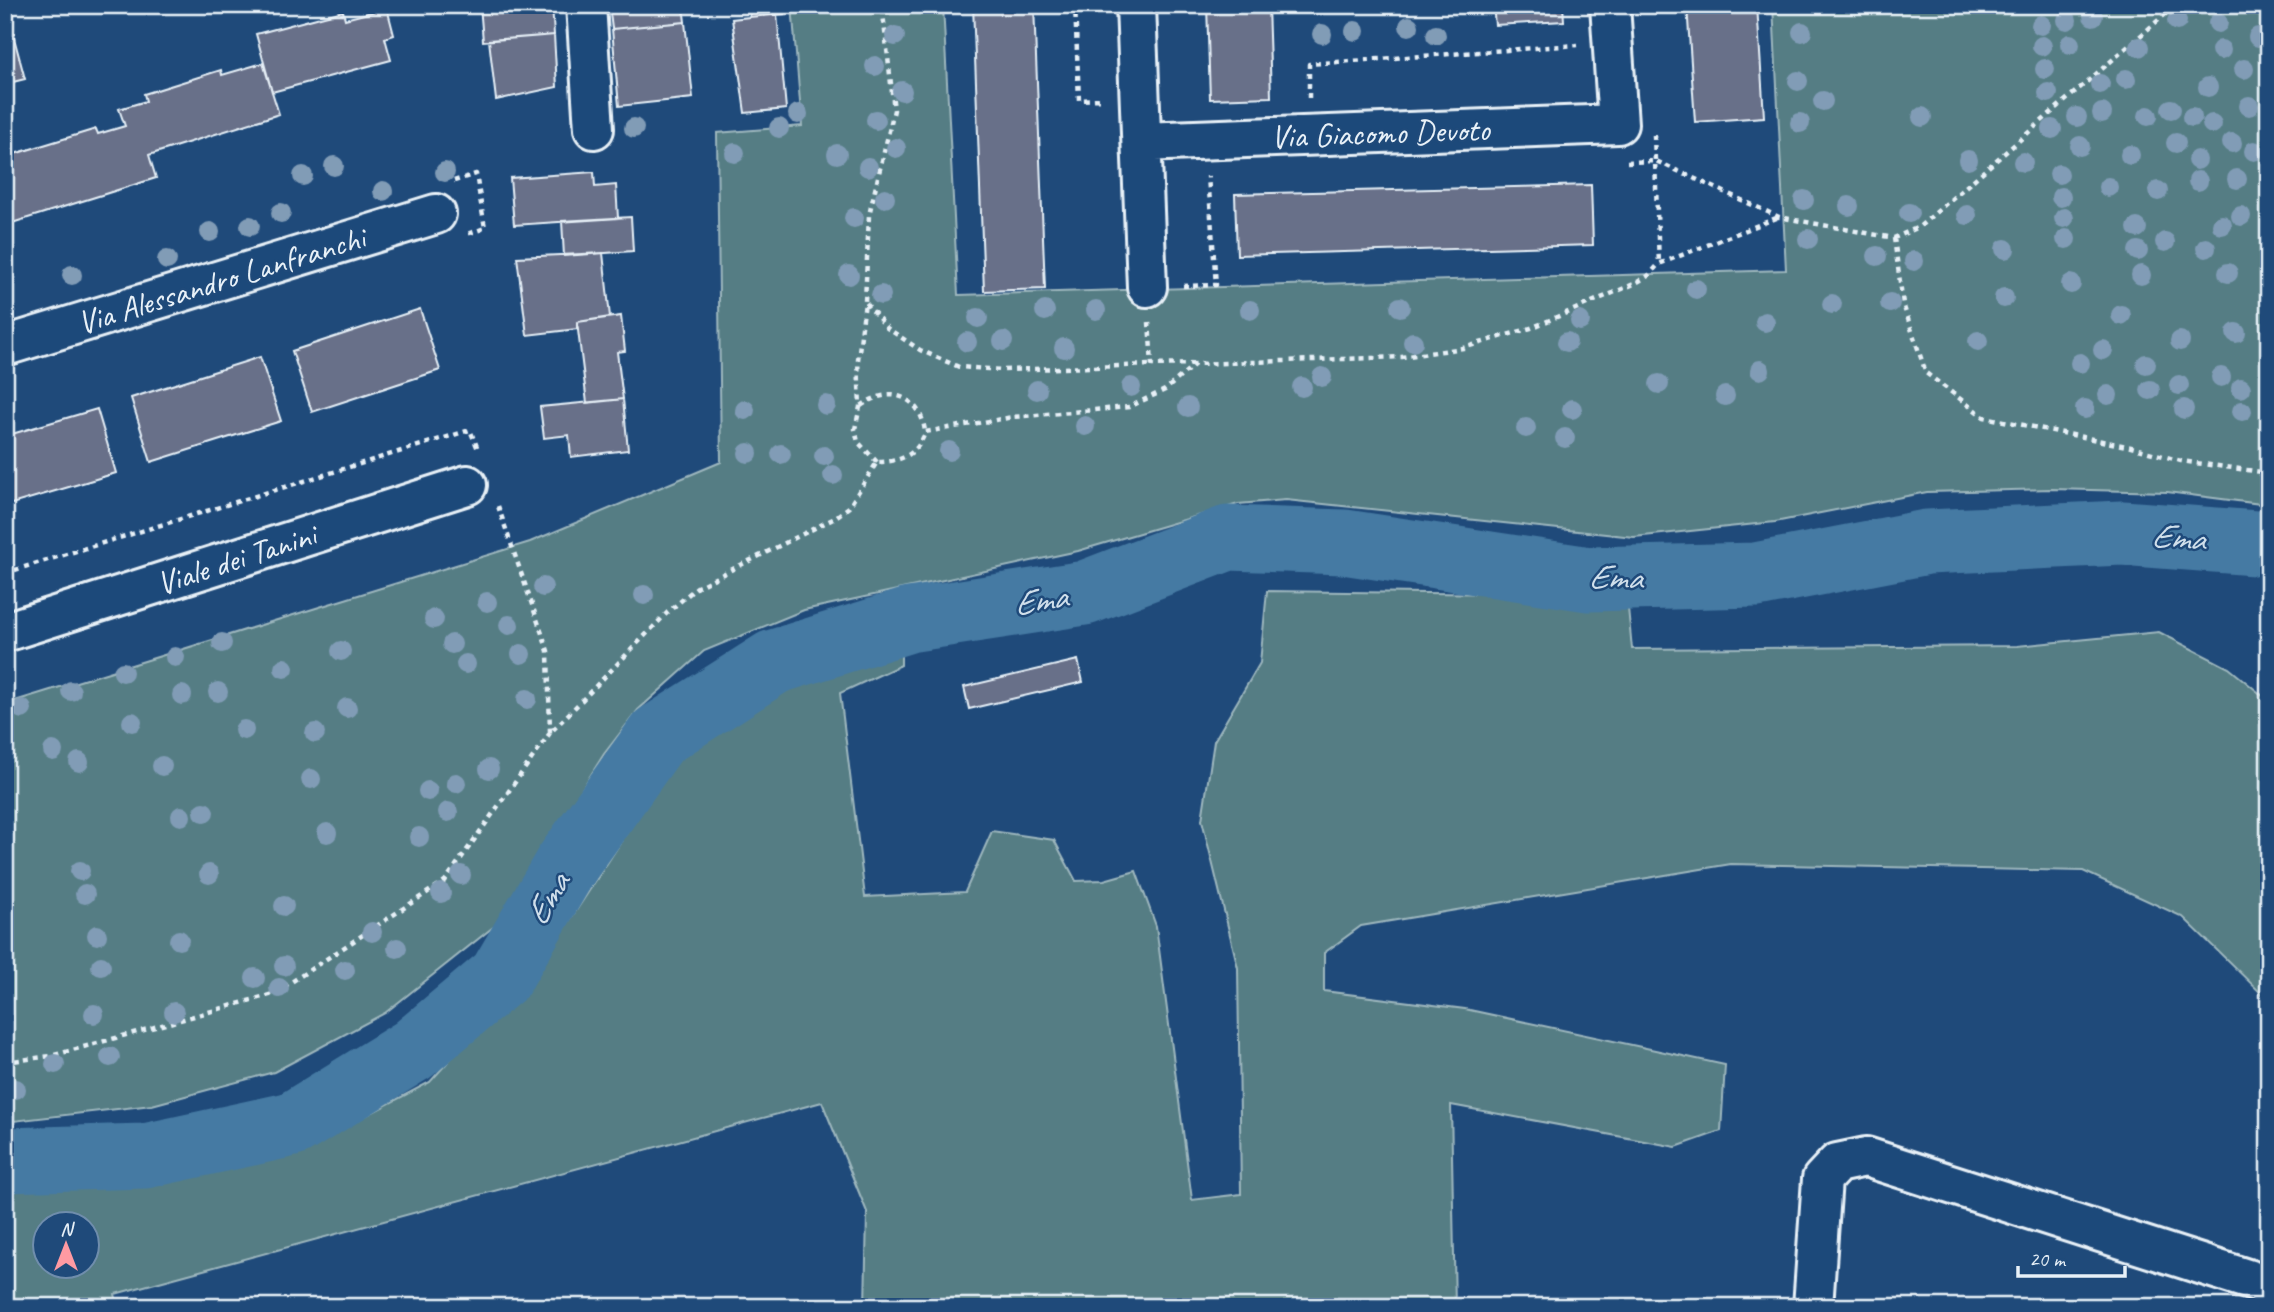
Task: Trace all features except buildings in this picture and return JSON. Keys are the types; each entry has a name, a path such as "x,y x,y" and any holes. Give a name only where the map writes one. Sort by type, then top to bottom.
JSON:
{"street":[{"path":"586,5 594,129"},
{"path":"1136,5 1147,286"},
{"name":"Via Giacomo Devoto","path":"1142,142 1618,124 1610,5"},
{"name":"Via Alessandro Lanfranchi","path":"5,346 436,215"},
{"name":"Viale dei Tanini","path":"5,632 478,482"},
{"path":"1813,1307 1822,1179 1836,1163 1866,1157 2269,1286"}],"path":[{"path":"860,407 880,395 903,396 919,410 925,432 918,449 900,460 877,461 858,442 855,429 860,407 858,360 865,302 869,215 894,110 882,5"},
{"path":"1075,5 1079,100 1103,99 1103,113"},
{"path":"1615,162 1656,161 1779,218 1894,238 1919,227 2176,5"},
{"path":"1309,103 1309,64 1584,44"},
{"path":"1656,161 1659,264"},
{"path":"1152,365 1147,286 1216,285 1208,170"},
{"path":"865,302 887,328 920,350 959,367 1003,370 1402,357 1463,348 1531,328 1634,284 1648,276 1659,264 1779,218"},
{"path":"1894,238 1903,304 1926,373 1984,418 2131,447 2181,461 2269,473"},
{"path":"925,432 1013,417 1129,407 1165,390 1195,364"},
{"path":"5,573 470,430 478,482 548,651 550,733"},
{"path":"5,1062 51,1056 273,994 444,881 550,733 667,613 698,587 841,513 862,489 877,461"}],"green space":[{"path":"792,5 943,5 958,295 1786,270 1773,5 2269,5 2269,505 2167,492 2052,489 1927,492 1775,522 1634,537 1286,500 1238,504 1078,551 804,610 704,651 638,710 604,754 497,924 385,1013 274,1072 152,1105 5,1122 5,704 530,542 721,462 717,133 802,126"},
{"path":"1267,591 1505,594 1628,608 1632,649 2017,646 2159,632 2229,668 2269,701 2269,1001 2183,917 2083,871 1731,864 1361,926 1324,953 1324,991 1465,1009 1725,1065 1721,1131 1676,1147 1451,1105 1455,1307 865,1307 867,1212 822,1102 115,1294 118,1307 5,1307 5,1188 316,1142 430,1082 555,943 683,747 745,703 826,664 901,643 901,665 840,693 865,897 965,892 992,831 1054,840 1076,881 1104,880 1136,871 1156,926 1192,1200 1241,1194 1238,968 1202,820 1214,741 1260,663"}],"waterway":[{"name":"Ema","path":"5,1160 145,1156 293,1124 413,1050 501,976 566,865 658,736 774,662 909,620 1085,593 1228,538 1344,542 1589,579 1756,575 1927,542 2122,533 2269,544"}]}
